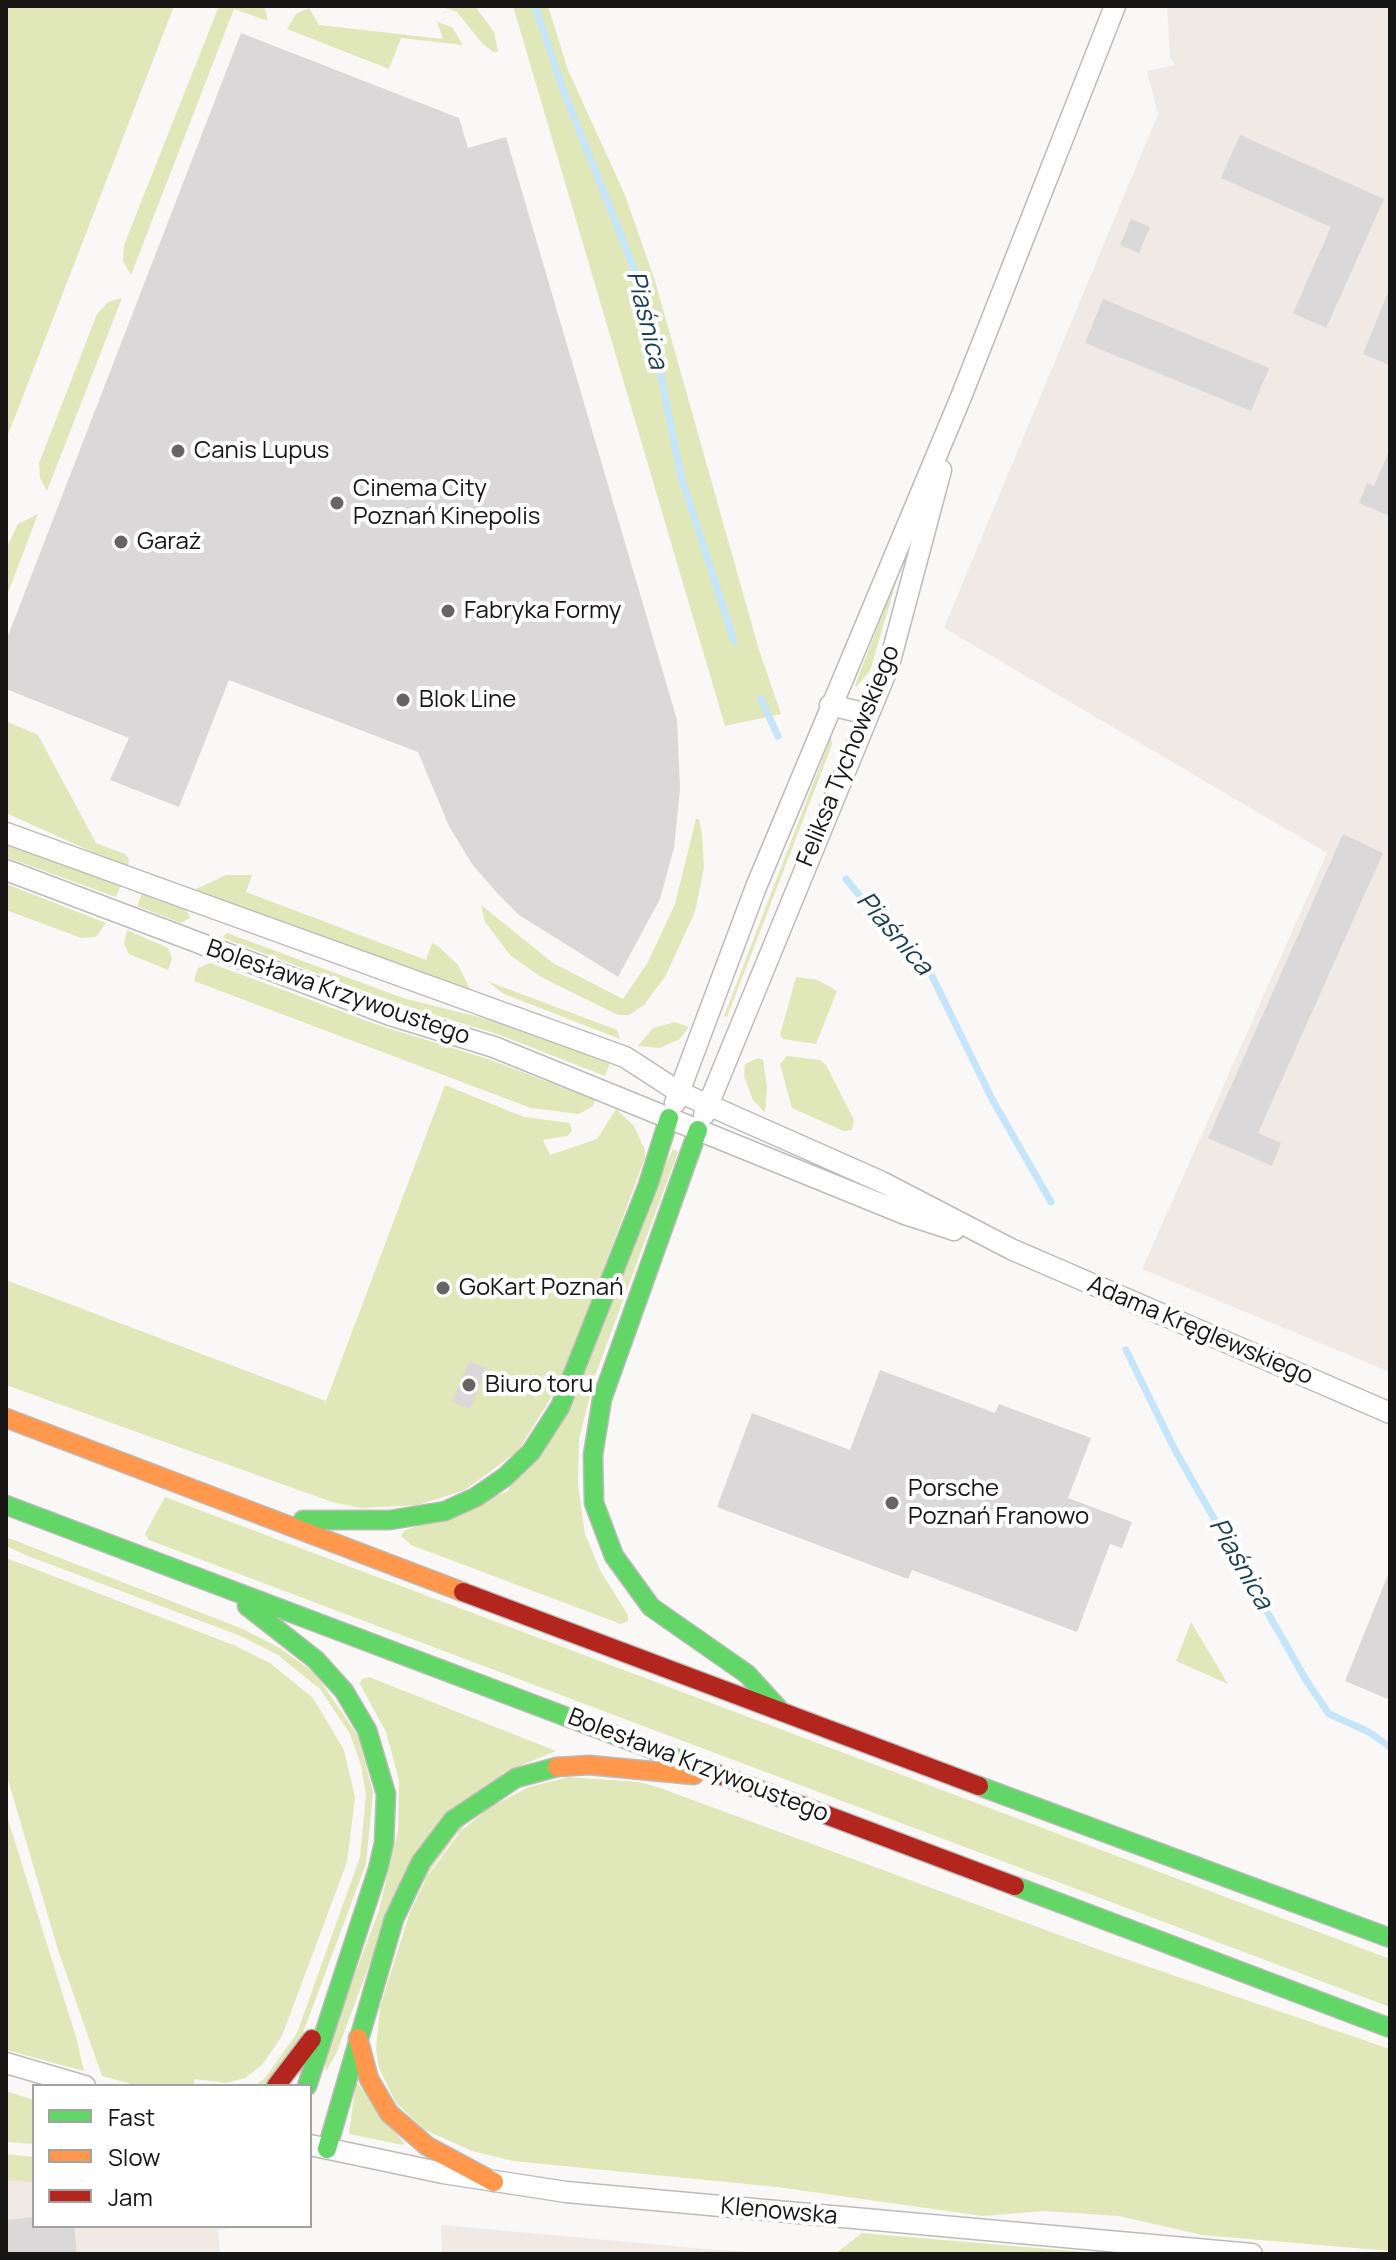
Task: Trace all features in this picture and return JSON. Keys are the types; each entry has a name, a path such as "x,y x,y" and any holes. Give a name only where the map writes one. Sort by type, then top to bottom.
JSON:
{"main road":[{"path":"259,1512 313,1521 390,1520 445,1511 476,1497 505,1477 531,1452 560,1407 648,1185 669,1118"},
{"path":"698,1130 602,1399 593,1455 594,1503 614,1556 651,1607 747,1674 782,1713"},
{"path":"6,1418 782,1713 1390,1938"},
{"name":"Bolesława Krzywoustego","path":"6,1505 1390,2028"},
{"path":"221,1586 333,1677 367,1730 382,1775 386,1816 378,1869 330,2007 308,2084"},
{"path":"319,2147 358,2038 394,1919 408,1887 440,1834 488,1793 516,1778 551,1768 589,1765 733,1779"},
{"path":"1363,1927 1390,1928"},
{"path":"278,2084 305,2051 330,2007"},
{"path":"358,2038 369,2079 389,2113 427,2146 494,2182"}],"street":[{"name":"Feliksa Tychowskiego","path":"669,1118 756,887 961,397 1115,6"},
{"name":"Feliksa Tychowskiego","path":"698,1130 889,665 961,397"},
{"path":"830,705 868,714"},
{"name":"Bolesława Krzywoustego","path":"6,833 625,1057 679,1092 708,1105"},
{"name":"Bolesława Krzywoustego","path":"6,870 390,1015 494,1047 698,1130"},
{"name":"Adama Kręglewskiego","path":"708,1105 882,1182 1011,1249 1390,1413"},
{"name":"Adama Kręglewskiego","path":"698,1130 905,1214 1011,1249"},
{"path":"6,2063 78,2084"},
{"name":"Klenowska","path":"319,2147 494,2182 634,2198 1249,2254"}],"shaded area":[{"path":"1167,6 1390,6 1390,1372 1142,1269 1327,853 944,628 1158,114 1147,71 1175,65 1170,57"},
{"path":"6,2174 32,2177 32,2228 232,2228 218,2230 220,2254 6,2254"},
{"path":"441,2225 705,2249 778,2254 442,2254"}],"green space":[{"path":"6,6 174,6 6,440"},
{"path":"219,6 264,6 268,21 234,9 131,275 123,261 124,245"},
{"path":"439,6 475,6 494,32 498,52 493,52 482,43 457,12"},
{"path":"513,6 548,6 568,70 625,195 655,281 759,650 781,714 725,726"},
{"path":"309,8 319,25 443,39 437,22 452,27 463,45 401,38 389,69 287,29 296,14"},
{"path":"122,298 47,491 40,478 39,463 97,314 108,302"},
{"path":"38,514 6,598 6,549 18,524"},
{"path":"899,572 870,671 856,687 855,685"},
{"path":"6,721 38,735 96,843 125,854 129,859 128,868 6,813"},
{"path":"831,737 832,745 727,1017 724,1016"},
{"path":"696,819 699,819 702,834 704,867 695,912 666,975 644,1005 629,1015 618,1015 541,977 510,955 485,922 481,905 553,963 623,999 648,962 675,904"},
{"path":"6,842 121,885 116,897 6,857"},
{"path":"226,875 252,875 246,892 426,960 432,943 458,965 471,991 197,893 196,889"},
{"path":"6,884 106,923 96,937 81,938 6,910"},
{"path":"142,893 186,910 190,918 181,923 137,906"},
{"path":"127,930 168,948 172,959 168,970 129,954 124,944"},
{"path":"227,933 403,998 507,1024 610,1064 605,1076 500,1035 390,1001 231,941 223,937"},
{"path":"210,963 378,1025 491,1060 595,1100 593,1106 579,1114 531,1108 194,981 198,968"},
{"path":"796,977 818,980 837,991 816,1044 783,1039 780,1035"},
{"path":"487,981 617,1030 620,1039 504,994"},
{"path":"675,1022 689,1027 680,1039 660,1048 638,1046 653,1028"},
{"path":"787,1056 820,1060 826,1065 854,1120 852,1130 844,1131 792,1108 780,1064"},
{"path":"758,1058 763,1060 767,1086 765,1113 753,1100 744,1076 745,1064"},
{"path":"445,1085 524,1117 570,1123 572,1131 567,1136 543,1140 550,1155 597,1139 616,1109 634,1126 645,1150 645,1158 562,1380 518,1451 465,1490 418,1505 361,1508 332,1502 6,1385 6,1280 326,1401"},
{"path":"673,1149 678,1152 595,1376 579,1439 578,1484 585,1534 600,1570 628,1615 628,1621 621,1624 411,1545 401,1536 404,1531 508,1491"},
{"path":"165,1497 1390,1959 1390,2007 149,1540 145,1534"},
{"path":"6,1537 243,1629 278,1647 315,1673 358,1736 373,1792 366,1864 300,2041 268,2084 257,2084 265,2078 297,2033 360,1857 366,1795 361,1765 350,1734 320,1689 278,1655 238,1635 6,1546"},
{"path":"6,1558 236,1646 270,1663 313,1698 344,1750 355,1797 347,1862 282,2036 262,2065 245,2078 226,2083 195,2079 194,2084 132,2084 102,2076 58,1950 6,1773"},
{"path":"1191,1622 1228,1684 1176,1661"},
{"path":"369,1677 556,1751 503,1773 376,1947 336,2054 326,2071 324,2056 379,1910 398,1831 399,1780 386,1732 360,1684 362,1679"},
{"path":"568,1777 639,1782 660,1788 1111,1954 1390,2049 1390,2251 1202,2235 1119,2216 1044,2211 983,2216 777,2187 513,2161 472,2151 425,2130 396,2103 379,2068 376,2049 380,2007 410,1912 430,1871 456,1835 490,1807 529,1787"},
{"path":"6,1813 76,2037 84,2071 6,2050"},
{"path":"356,2081 404,2143 403,2145 349,2134"},
{"path":"6,2091 32,2099 32,2144 6,2142"},
{"path":"6,2154 32,2157 32,2182 6,2180"},
{"path":"862,2233 1107,2254 835,2254"}],"building":[{"name":"Cinema City Poznań Kinepolis","path":"241,33 459,118 468,148 506,137 677,720 680,789 674,848 660,899 618,977 519,915 497,893 472,864 449,826 418,752 229,680 179,807 110,780 129,738 6,689 6,641"},
{"path":"1240,135 1384,199 1326,328 1293,313 1331,227 1221,178"},
{"path":"1131,219 1150,227 1139,253 1120,245"},
{"path":"1390,290 1390,365 1363,354"},
{"path":"1103,299 1269,368 1251,411 1085,343"},
{"path":"1390,449 1390,516 1359,503 1367,483 1374,486"},
{"path":"1343,834 1383,853 1258,1133 1281,1143 1272,1166 1208,1138"},
{"name":"Biuro toru","path":"469,1361 486,1368 470,1409 452,1402"},
{"name":"Porsche Poznań Franowo","path":"880,1370 995,1413 999,1404 1091,1438 1068,1498 1132,1522 1122,1548 1110,1544 1077,1632 912,1570 908,1579 717,1507 752,1413 850,1450"},
{"path":"1390,1572 1390,1700 1345,1681"},
{"path":"32,2217 32,2228 74,2228 77,2254 6,2254 6,2220"}],"waterway":[{"name":"Piaśnica","path":"535,6 564,92 645,296 681,476 734,641"},
{"name":"Piaśnica","path":"761,699 778,736"},
{"name":"Piaśnica","path":"846,879 874,913 918,954 930,972 992,1099 1051,1202"},
{"name":"Piaśnica","path":"1126,1350 1175,1450 1306,1680 1329,1714 1369,1732 1390,1747"}],"traffic: fast":[{"path":"303,1520 390,1520 445,1511 476,1497 505,1477 531,1452 560,1407 648,1185 669,1118"},
{"path":"698,1130 602,1399 593,1455 594,1503 614,1556 651,1607 747,1674 779,1709"},
{"path":"6,1505 715,1773"},
{"path":"247,1606 316,1660 344,1691 367,1730 386,1794 384,1843 378,1869 308,2084"},
{"path":"327,2149 394,1919 421,1862 453,1820 516,1778 557,1767"},
{"path":"979,1786 1390,1938"},
{"path":"1015,1886 1390,2028"}],"traffic: slow":[{"path":"6,1418 463,1592"},
{"path":"557,1767 589,1765 694,1775"},
{"path":"358,2038 369,2079 389,2113 427,2146 494,2182"}],"traffic: jam":[{"path":"463,1592 979,1786"},
{"path":"715,1773 1015,1886"},
{"path":"278,2084 312,2039"}],"place":[{"name":"Canis Lupus","path":"178,451"},
{"name":"Cinema City Poznań Kinepolis","path":"337,503"},
{"name":"Garaż","path":"121,542"},
{"name":"Fabryka Formy","path":"448,611"},
{"name":"Blok Line","path":"403,700"},
{"name":"GoKart Poznań","path":"443,1288"},
{"name":"Biuro toru","path":"469,1385"},
{"name":"Porsche Poznań Franowo","path":"892,1503"}]}
